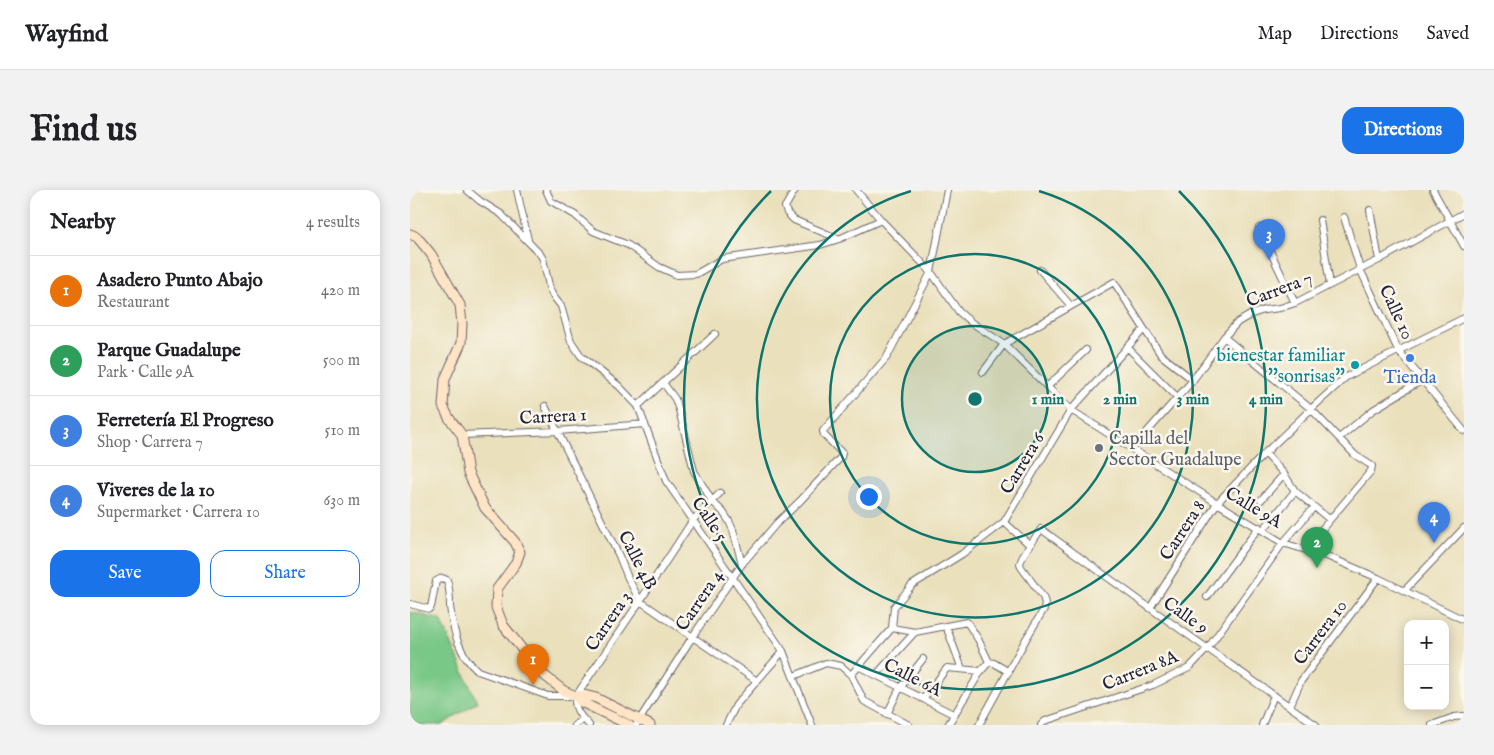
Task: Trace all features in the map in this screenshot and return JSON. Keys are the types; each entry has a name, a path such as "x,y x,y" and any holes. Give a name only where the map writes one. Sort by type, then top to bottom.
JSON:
{"street":[{"path":"467,190 501,214 529,241"},
{"path":"517,190 529,241"},
{"path":"546,190 552,201 593,231 628,245 659,267 677,275 696,274 722,260 820,245 840,239 881,220"},
{"path":"795,190 785,207 787,213 794,220 840,239"},
{"name":"Calle 9A","path":"856,190 881,220 931,272 959,312 1004,344 1071,410 1217,503 1283,542 1329,557 1378,578 1464,620"},
{"path":"931,272 947,190"},
{"path":"1433,190 1464,246"},
{"path":"1370,210 1380,260"},
{"name":"Carrera 7","path":"1132,449 1178,398 1224,336 1238,322 1264,310 1296,303 1380,260 1464,213"},
{"name":"Calle 10","path":"1344,216 1360,269 1398,350 1464,431"},
{"path":"1320,220 1330,285"},
{"path":"1259,228 1296,303"},
{"path":"410,234 417,238 431,254 460,305 461,343 445,379 442,406 462,435 468,473 485,508 515,542 520,552 516,563 497,589 496,607 502,625 540,672 564,691 576,696 581,702 629,725"},
{"name":"Calle 5","path":"529,241 543,259 550,290 561,306 571,341 582,356 619,386 638,406 666,481 783,651 812,725"},
{"path":"1040,270 1071,306"},
{"name":"Carrera 4","path":"638,722 742,564 776,524 842,455 824,435 823,431 887,357 931,272"},
{"path":"983,372 1004,344 1114,282 1161,355 1193,380"},
{"name":"Carrera 8","path":"1150,608 1217,503 1311,409 1346,377 1464,318"},
{"name":"Carrera 6","path":"1004,522 1071,410 1144,329"},
{"path":"638,406 664,384 715,334"},
{"path":"1224,336 1311,409 1355,455 1372,466 1371,471 1305,550"},
{"path":"1127,347 1178,398"},
{"path":"1047,387 1086,350"},
{"path":"1339,438 1373,410 1422,380"},
{"path":"664,384 675,399 679,410 694,470 712,501 729,521 742,564"},
{"name":"Calle 4B","path":"545,406 640,601 757,681"},
{"name":"Carrera 1","path":"462,435 558,431 645,424"},
{"name":"Calle 9A","path":"1265,453 1284,474 1295,491 1329,519"},
{"path":"1261,500 1284,474"},
{"path":"1207,596 1261,529 1295,491"},
{"name":"Carrera 3","path":"576,696 693,520 720,492"},
{"name":"Carrera 8A","path":"1044,724 1153,685 1189,668 1208,648 1283,542 1314,507"},
{"path":"892,628 894,607 912,585 962,554 1004,522 1030,545 1020,559 1020,563 1043,597 1045,602 1044,609 979,725"},
{"path":"1404,590 1464,528"},
{"name":"Calle 9","path":"1030,545 1041,529 1316,725"},
{"path":"410,604 429,609 436,581 442,578 447,580 450,588 452,621 459,648 473,667 540,694 554,697 584,695 596,698 638,722 650,725"},
{"name":"Carrera 10","path":"1290,706 1301,681 1378,578"},
{"name":"Calle 6A","path":"850,675 892,628 915,632 965,623 978,639 990,662"},
{"path":"946,626 962,669"},
{"path":"876,675 915,632"},
{"path":"726,725 736,705 783,651"},
{"path":"886,714 900,688 923,659"},
{"path":"948,725 981,671 990,662 1008,672"},
{"path":"794,676 826,663 841,666 850,675 864,701 909,725"},
{"name":"Calle 6A","path":"858,666 955,715"},
{"path":"923,699 947,668 981,671"},
{"path":"1262,725 1274,695"},
{"path":"576,696 574,703 588,725"},
{"path":"1432,725 1454,717 1464,716"},
{"path":"575,725 583,719"}],"green space":[{"path":"410,612 441,620 477,702 442,725 410,725"}],"place":[{"name":"Ferretería El Progreso","path":"1269,260"},
{"name":"Tienda","path":"1410,358"},
{"name":"bienestar familiar ''sonrisas''","path":"1355,365"},
{"name":"Capilla del Sector Guadalupe","path":"1099,448"},
{"name":"Viveres de la 10","path":"1434,543"},
{"name":"Parque Guadalupe","path":"1317,568"},
{"name":"Asadero Punto Abajo","path":"533,685"}]}
